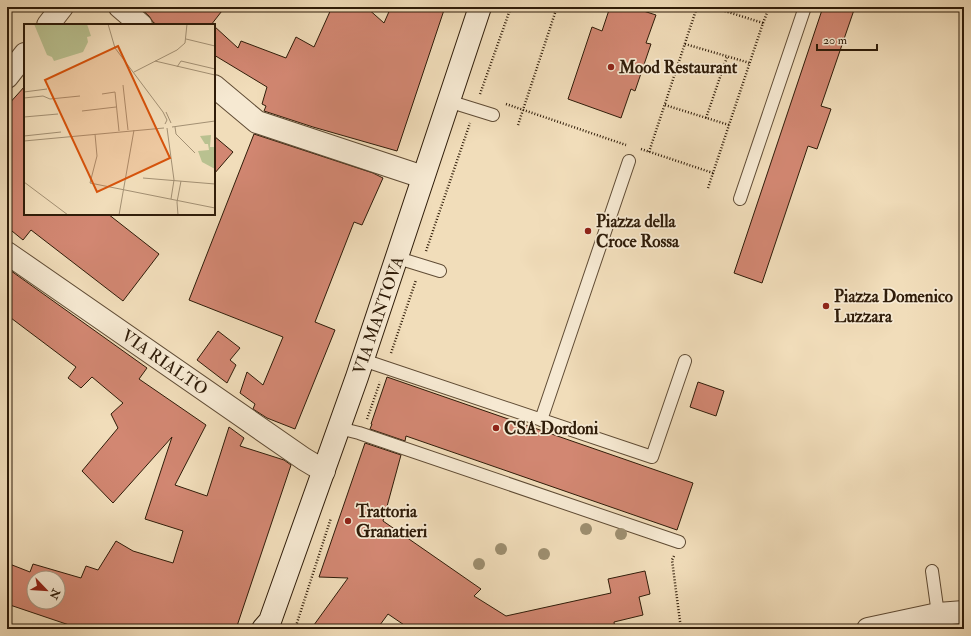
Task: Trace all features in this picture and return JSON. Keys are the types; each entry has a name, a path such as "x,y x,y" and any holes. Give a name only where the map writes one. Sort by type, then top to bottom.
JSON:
{"street":[{"path":"49,24 62,7"},
{"path":"120,7 140,24"},
{"name":"VIA MANTOVA","path":"268,626 324,471 349,430 363,360 480,7"},
{"path":"7,77 24,55"},
{"path":"215,87 257,122 423,177"},
{"name":"VIA RIALTO","path":"7,253 304,459 324,471"},
{"path":"868,629 938,614 964,612"}],"lane":[{"path":"740,199 805,7"},
{"path":"448,101 493,115"},
{"path":"541,420 629,161"},
{"path":"398,258 440,271"},
{"path":"363,360 652,457 685,360"},
{"path":"349,430 679,542"},
{"path":"932,572 938,614"}],"path":[{"path":"476,94 480,96 511,7"},
{"path":"518,125 557,7"},
{"path":"649,152 697,7"},
{"path":"712,7 763,23"},
{"path":"708,188 767,13"},
{"path":"685,44 750,63"},
{"path":"706,118 727,57"},
{"path":"501,103 626,144"},
{"path":"665,105 729,125"},
{"path":"349,430 367,419 475,110"},
{"path":"634,147 713,173"},
{"path":"295,629 332,516"},
{"path":"679,542 672,560 681,629"}],"building":[{"path":"139,7 225,7 212,24 156,24"},
{"path":"332,7 366,7 384,23 391,7 445,7 397,151 313,127 264,111 266,106 262,104 267,87 215,56 215,27 238,48 241,41 286,58 296,37 314,47"},
{"name":"Mood Restaurant","path":"610,7 631,7 656,15 646,43 651,44 635,91 631,89 621,118 568,99 592,27 602,31"},
{"path":"823,7 855,7 821,106 831,109 817,149 808,146 762,283 734,273"},
{"path":"24,87 24,215 109,215 159,254 123,301 31,230 23,240 7,227 7,106"},
{"path":"254,134 373,173 383,178 362,225 354,222 315,322 335,330 295,429 267,418 253,409 255,404 240,393 247,372 263,385 283,337 189,300"},
{"path":"215,137 233,152 215,173"},
{"path":"7,268 147,368 139,379 206,425 175,485 207,496 229,427 244,438 240,446 284,460 291,465 236,629 81,629 7,604 7,563 26,570 26,610 66,610 66,574 81,578 86,566 98,570 116,541 133,551 173,563 183,531 145,519 172,437 113,503 82,471 118,428 111,414 123,403 92,377 81,388 68,378 76,367 7,315"},
{"path":"218,331 240,348 230,360 236,365 227,383 197,360"},
{"path":"387,377 693,483 677,530 406,436 405,441 370,429"},
{"path":"698,382 724,391 716,416 690,407"},
{"path":"365,443 401,455 383,521 481,589 474,596 506,616 611,593 608,579 645,571 650,594 639,597 643,615 614,622 615,629 410,629 388,614 377,629 311,629 348,578 319,577"},
{"path":"33,564 54,570 31,570"}],"place":[{"name":"Mood Restaurant","path":"611,67"},
{"name":"Piazza della Croce Rossa","path":"588,231"},
{"name":"Piazza Domenico Luzzara","path":"826,306"},
{"name":"CSA Dordoni","path":"496,428"},
{"name":"Trattoria Granatieri","path":"348,521"}]}
